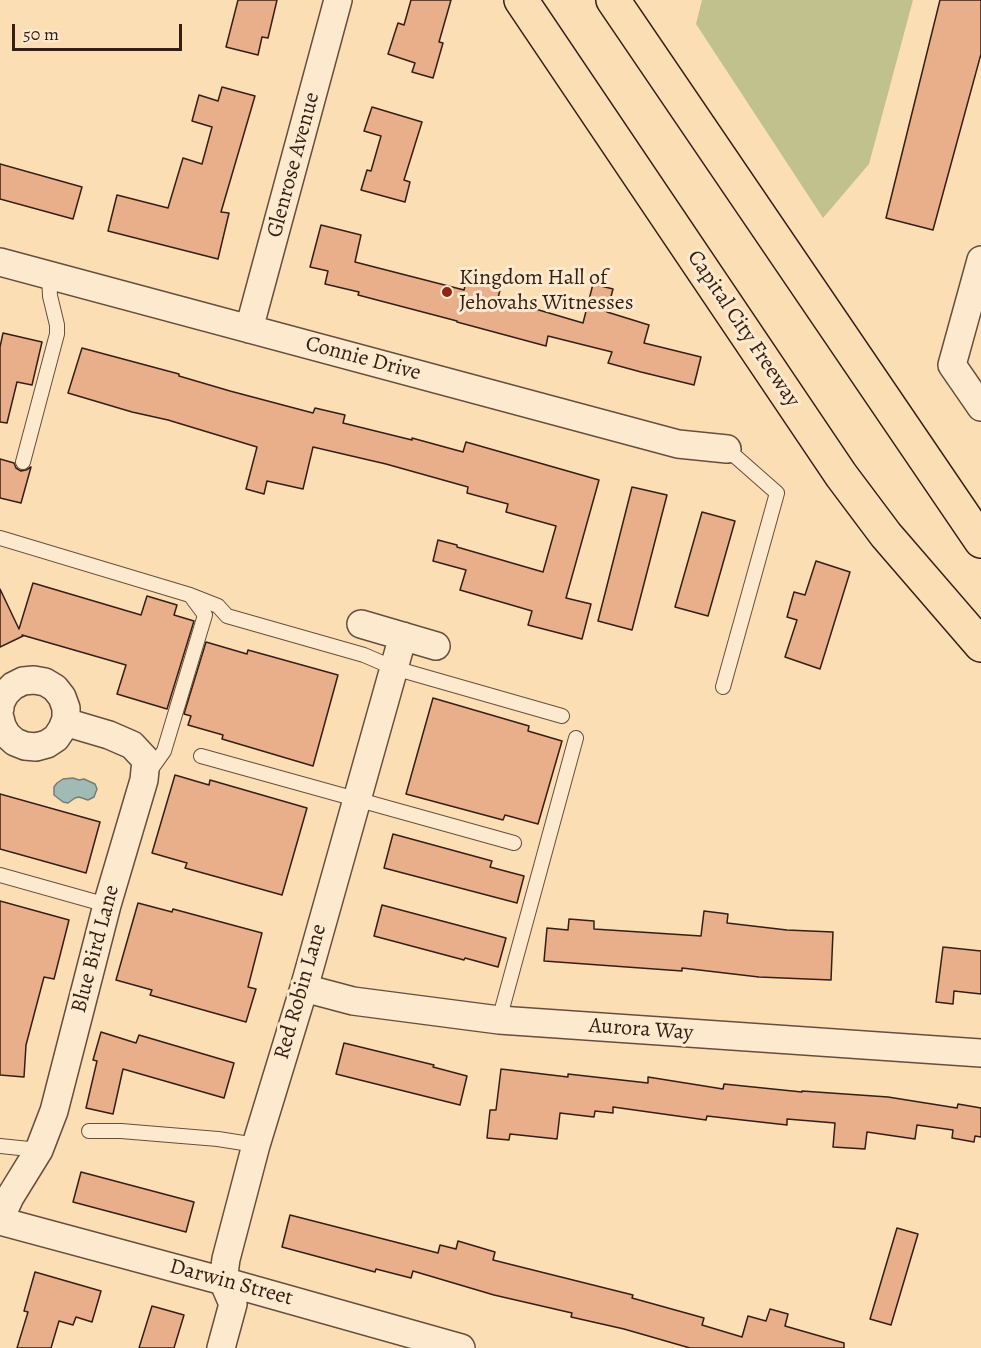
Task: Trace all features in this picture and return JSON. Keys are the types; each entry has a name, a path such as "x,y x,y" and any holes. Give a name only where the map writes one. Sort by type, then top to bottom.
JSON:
{"highway":[{"name":"Capital City Freeway","path":"521,0 841,475 886,535 981,645"},
{"path":"613,0 981,541"},
{"path":"886,535 981,667"}],"street":[{"name":"Glenrose Avenue","path":"249,329 338,0"},
{"path":"981,260 952,365 981,407"},
{"name":"Connie Drive","path":"0,262 678,444 727,449"},
{"path":"361,624 436,646"},
{"name":"Red Robin Lane","path":"221,1348 233,1304 223,1281 226,1259 256,1145 304,988 403,636"},
{"path":"0,708 5,694 13,686 23,681 34,680 45,682 55,688 66,708 65,722 56,738 36,747 15,742 7,735 0,718"},
{"name":"Blue Bird Lane","path":"0,1220 10,1197 39,1150 54,1111 107,905 144,780 146,760 132,745 109,735 65,722"},
{"name":"Aurora Way","path":"304,988 353,1001 499,1020 981,1053"},
{"name":"Darwin Street","path":"0,1220 461,1348"}],"lane":[{"path":"23,462 57,334 49,275"},
{"path":"723,687 777,493 727,449"},
{"path":"0,538 190,595 218,606 227,615 364,655 394,668 562,716"},
{"path":"144,780 164,751 205,615 190,595"},
{"path":"499,1020 576,738"},
{"path":"201,756 514,843"},
{"path":"0,875 107,905"},
{"path":"89,1131 121,1131 218,1139 256,1145"},
{"path":"0,1146 39,1150"}],"green space":[{"path":"702,0 913,0 869,164 823,218 696,24"}],"water":[{"path":"63,779 84,779 95,784 97,789 94,797 88,800 79,797 68,803 54,795 54,787 57,783"}],"building":[{"path":"238,0 277,0 268,38 262,37 258,55 226,47"},
{"path":"411,0 451,0 439,42 443,43 433,78 412,72 415,63 388,54 398,23 404,25"},
{"path":"940,0 981,0 981,54 933,230 886,218"},
{"path":"222,87 255,96 221,212 229,213 218,259 108,231 117,195 168,208 183,158 202,164 212,127 192,121 199,95 218,101"},
{"path":"372,107 422,122 404,180 410,182 405,202 361,190 367,170 371,171 381,136 364,131"},
{"path":"0,164 82,187 73,219 0,199"},
{"path":"321,225 361,235 355,262 464,290 469,270 503,278 498,298 583,323 593,284 613,289 607,312 649,325 644,343 701,357 694,385 608,363 612,352 548,336 546,346 325,284 328,271 310,267"},
{"path":"3,333 42,342 32,385 17,382 7,423 0,422 0,347"},
{"path":"82,348 313,413 315,408 345,415 343,423 463,452 466,442 599,480 566,598 591,604 582,639 528,625 532,611 460,590 466,570 433,561 438,540 543,572 556,526 506,512 508,504 467,493 468,487 313,447 303,489 267,481 264,494 246,489 257,447 68,393"},
{"path":"0,459 14,463 21,471 31,467 21,503 0,498"},
{"path":"632,487 667,495 632,630 598,621"},
{"path":"702,512 735,521 708,616 675,607"},
{"path":"816,561 850,572 820,669 785,657 797,620 787,617 794,592 805,595"},
{"path":"33,583 141,615 147,596 177,605 174,615 194,621 167,709 117,694 126,665 22,635 0,647 0,589 19,629"},
{"path":"206,642 247,654 248,650 338,675 313,766 222,739 223,735 188,725 191,716 184,714"},
{"path":"433,698 529,726 528,731 562,741 538,824 505,815 503,820 406,794"},
{"path":"175,775 209,785 210,780 307,808 282,895 185,868 187,863 152,853"},
{"path":"0,794 100,822 86,873 0,849"},
{"path":"393,834 492,861 490,867 524,876 517,903 384,868"},
{"path":"0,901 69,920 54,979 44,977 26,1045 24,1077 0,1075"},
{"path":"138,903 172,912 173,909 262,933 248,987 256,989 246,1022 150,995 152,990 116,980"},
{"path":"382,905 506,938 498,967 374,936"},
{"path":"704,911 728,914 727,923 787,930 833,932 831,980 759,977 682,968 682,971 544,961 547,928 568,930 569,919 594,921 594,929 701,936"},
{"path":"943,947 981,951 981,994 954,991 953,1004 936,1002"},
{"path":"101,1032 136,1043 139,1035 234,1063 224,1098 123,1069 113,1114 86,1108 97,1061 93,1060"},
{"path":"344,1043 434,1065 433,1067 467,1076 460,1105 336,1074"},
{"path":"501,1069 648,1083 648,1077 723,1089 724,1084 802,1092 888,1097 957,1108 958,1104 981,1108 981,1137 975,1136 974,1142 952,1138 953,1130 917,1125 915,1139 867,1132 865,1149 833,1147 835,1123 787,1119 787,1125 707,1116 706,1120 613,1107 613,1113 595,1111 594,1117 560,1113 557,1139 510,1134 509,1140 487,1138 490,1110 496,1110"},
{"path":"81,1172 194,1202 186,1232 73,1202"},
{"path":"290,1215 438,1253 440,1245 456,1249 458,1241 495,1252 493,1260 633,1295 632,1298 704,1318 702,1325 742,1337 748,1316 766,1321 770,1309 788,1314 785,1326 844,1343 844,1348 690,1348 571,1317 572,1313 494,1295 413,1271 411,1278 376,1269 375,1272 282,1247"},
{"path":"897,1228 918,1234 891,1325 870,1319"},
{"path":"35,1272 101,1291 92,1322 76,1317 73,1325 59,1321 51,1348 17,1348 28,1312 24,1311"},
{"path":"152,1306 184,1315 174,1348 139,1348"}],"place":[{"name":"Kingdom Hall of Jehovahs Witnesses","path":"447,292"}]}
